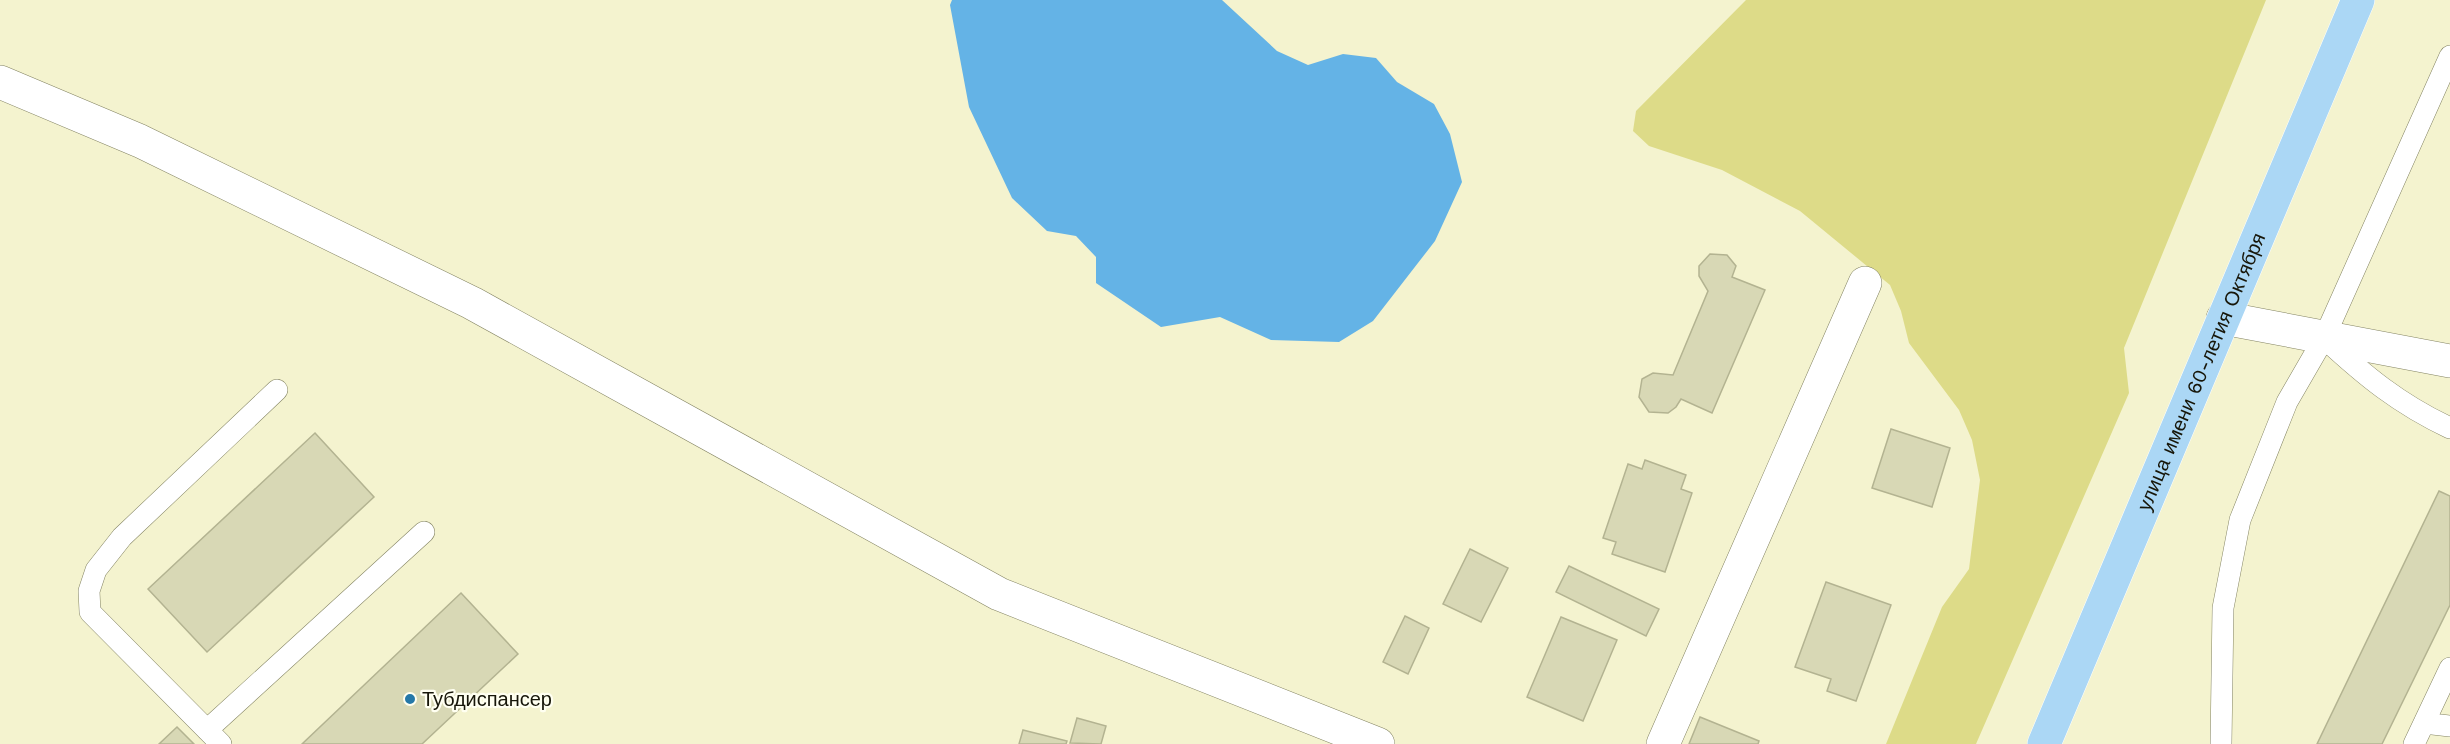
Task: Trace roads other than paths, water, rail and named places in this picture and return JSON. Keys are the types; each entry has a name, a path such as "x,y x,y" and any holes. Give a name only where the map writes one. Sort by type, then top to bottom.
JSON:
{"main road":[{"name":"улица имени 60-летия Октября","path":"2044,744 2358,0"}],"street":[{"path":"0,82 140,141 472,303 999,594 1378,744"},
{"path":"1663,744 1864,283"},
{"path":"2223,318 2450,361"}],"lane":[{"path":"2221,744 2223,608 2240,520 2287,402 2324,338 2450,56"},
{"path":"2324,338 2367,378 2414,411 2450,428"},
{"path":"277,390 122,537 96,570 89,591 90,612 214,737 424,532"},
{"path":"2414,744 2450,668"},
{"path":"2424,723 2450,726"}],"water":[{"path":"952,0 1222,0 1277,51 1308,65 1343,54 1376,58 1397,82 1434,104 1450,134 1462,182 1435,241 1373,321 1339,342 1271,340 1220,317 1161,327 1096,283 1096,257 1076,236 1047,231 1012,198 969,107 950,5"}],"place":[{"name":"Тубдиспансер","path":"410,699"}]}
